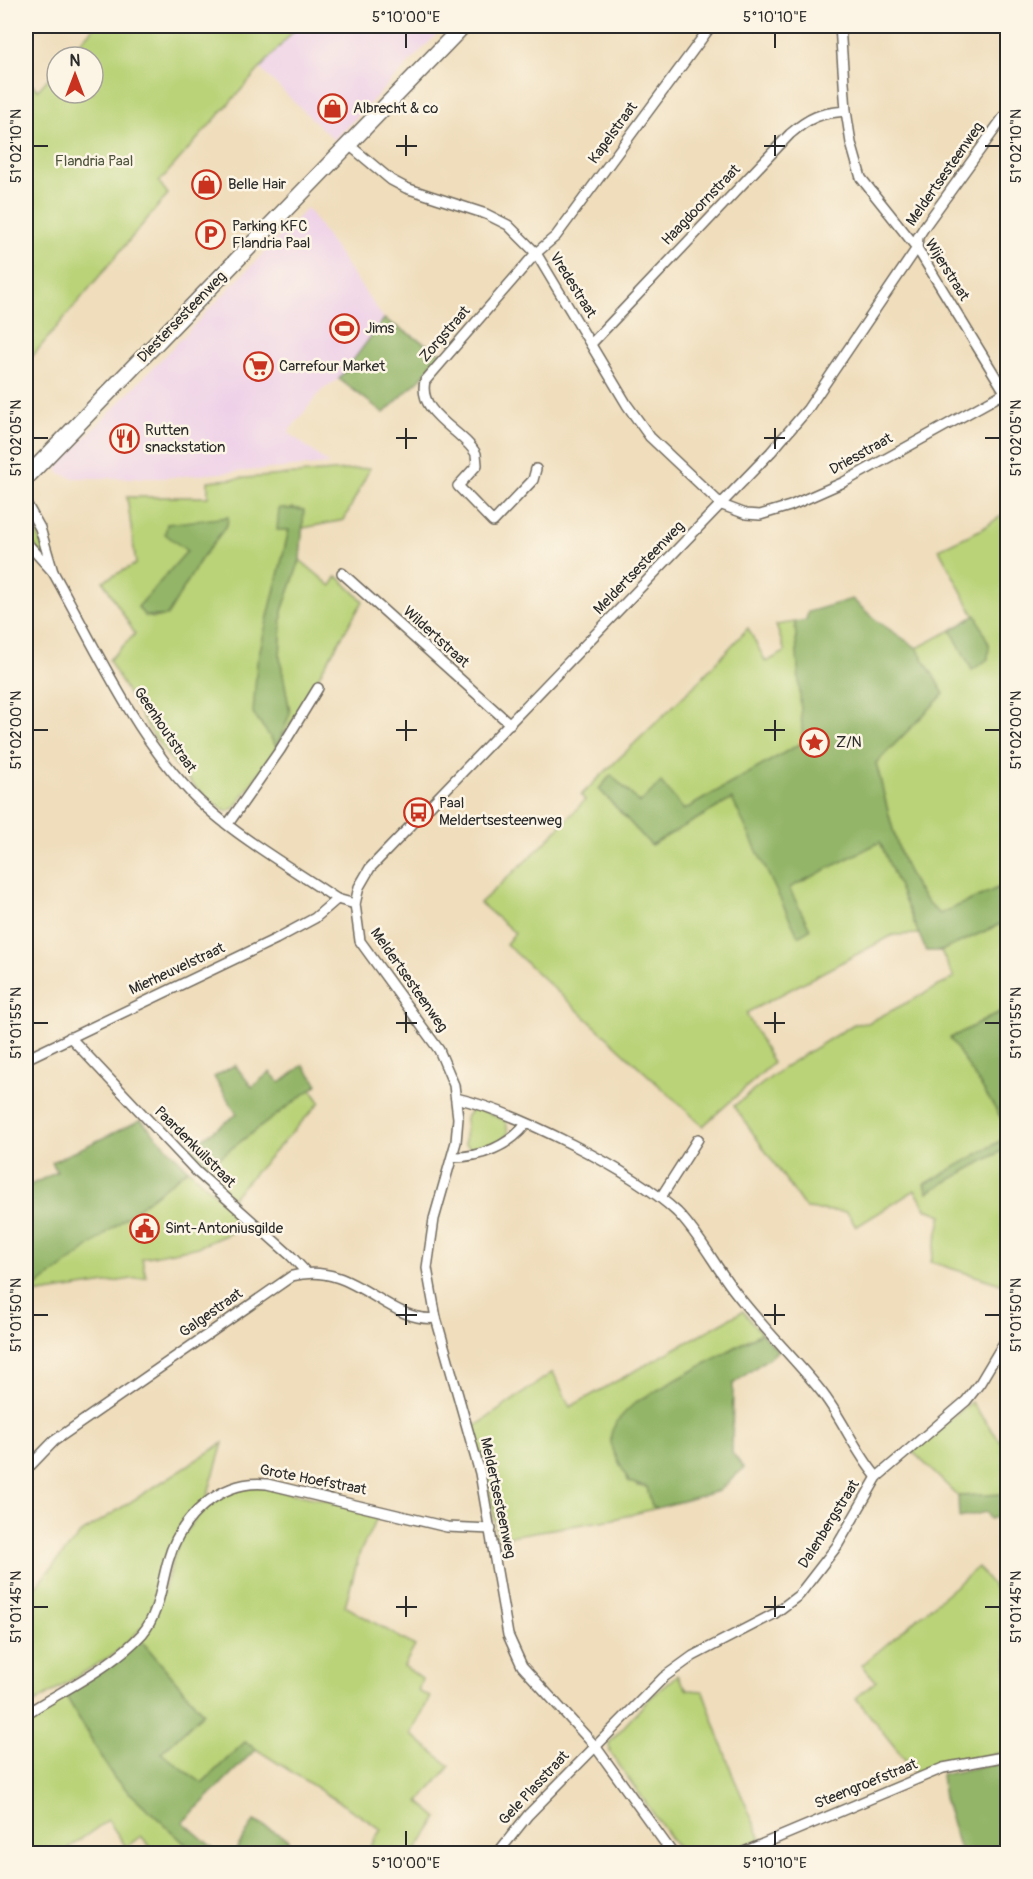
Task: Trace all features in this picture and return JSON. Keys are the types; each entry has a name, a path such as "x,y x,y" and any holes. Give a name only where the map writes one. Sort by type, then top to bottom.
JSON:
{"main road":[{"name":"Diestersesteenweg","path":"26,478 463,26"}],"street":[{"name":"Kapelstraat","path":"536,254 556,236 711,26"},
{"name":"Wijerstraat","path":"840,26 846,111 851,143 861,178 916,248 1006,391"},
{"name":"Haagdoornstraat","path":"591,344 790,134 805,121 823,112 846,111"},
{"name":"Meldertsesteenweg","path":"673,1854 595,1746 522,1666 513,1650 508,1635 480,1473 436,1318 427,1268 434,1219 454,1157 458,1130 456,1098 448,1067 439,1050 360,941 355,904 359,886 370,868 722,505 807,410 916,248 918,237 925,226 1008,111"},
{"name":"Vredestraat","path":"348,144 391,180 406,188 486,213 508,225 536,254 627,405 650,437 722,505"},
{"name":"Zorgstraat","path":"536,254 428,375 423,388 425,399 430,407 474,450 477,465 458,486 493,522 533,480 536,469"},
{"name":"Driesstraat","path":"722,505 746,514 760,515 790,506 844,482 1006,391"},
{"name":"Geenhoutstraat","path":"26,503 40,528 53,572"},
{"name":"Geenhoutstraat","path":"26,542 53,572 140,725 184,786 228,824 337,899 355,904"},
{"name":"Wildertstraat","path":"342,573 510,724"},
{"path":"228,824 280,750 318,688"},
{"name":"Mierheuvelstraat","path":"26,1059 276,939 315,918 337,899"},
{"name":"Paardenkuilstraat","path":"70,1037 197,1172 306,1272"},
{"path":"456,1098 479,1103 526,1124 600,1160 661,1197 680,1215 736,1293 821,1391 859,1455 877,1477"},
{"path":"454,1157 475,1156 510,1140 526,1124"},
{"path":"661,1197 698,1139"},
{"path":"306,1272 343,1278 411,1316 425,1319 436,1318"},
{"name":"Galgestraat","path":"26,1470 54,1441 275,1287 292,1276 306,1272"},
{"name":"Dalenbergstraat","path":"595,1746 664,1677 693,1656 774,1614 799,1595 837,1546 877,1477 966,1401 980,1383 1008,1336"},
{"name":"Grote Hoefstraat","path":"26,1714 119,1654 143,1632 154,1613 172,1548 183,1530 206,1503 237,1485 267,1484 447,1527 491,1529"},
{"name":"Gele Plasstraat","path":"497,1854 515,1829 595,1746"},
{"name":"Steengroefstraat","path":"739,1854 943,1768 1008,1756"}],"shaded area":[{"path":"298,26 445,26 334,140 259,68"},
{"path":"307,208 384,319 339,379 322,390 288,432 329,464 161,478 73,478 59,473 57,467"}],"green space":[{"name":"Flandria Paal","path":"95,26 298,26 159,182 168,194 26,364 26,80 38,90 45,82 45,105 105,105 105,45 78,45"},
{"path":"384,319 441,353 421,378 384,413 339,379"},
{"path":"370,468 344,520 303,528 303,510 292,508 289,530 257,663 290,713 280,658 282,611 300,560 331,586 337,576 363,601 277,747 236,806 229,811 224,810 205,795 172,761 145,722 109,660 135,634 103,581 136,564 127,497 208,497 208,481","holes":["228,517 227,525 201,559 167,615 154,618 145,616 138,607 188,551 167,525"]},
{"path":"279,508 304,510 300,560 282,611 280,658 290,713 277,747 253,713 257,663 289,530 277,530"},
{"path":"1007,512 1007,884 940,914 914,884 905,865 891,824 876,763 943,695 917,648 951,630 972,670 987,659 989,644 939,549 980,530"},
{"path":"26,516 35,527 46,556 43,557 26,535"},
{"path":"228,517 227,525 201,559 167,616 145,616 138,607 187,551 165,534 167,524"},
{"path":"852,599 877,621 917,648 944,694 876,763 891,824 905,866 915,885 926,901 940,914 1007,884 1007,921 941,951 926,951 880,842 789,888 810,929 798,936 732,799 651,845 599,789 611,775 640,803 661,782 684,810 803,742 795,622 806,620 808,612"},
{"path":"976,615 989,645 988,659 972,670 951,630"},
{"path":"795,622 804,742 684,810 640,803 611,775 599,789 651,845 732,799 810,929 789,888 880,842 919,934 893,935 746,1013 773,1063 703,1126 506,944 515,933 480,903 543,845 585,800 581,795 695,685 748,628 766,662 785,652 776,625"},
{"path":"1007,921 1007,1008 951,1038 1007,1127 1007,1137 925,1185 928,1192 1007,1148 1007,1286 931,1262 942,1215 926,1209 915,1190 856,1227 847,1212 806,1209 734,1106 784,1067 854,1024 868,1023 954,978 941,951"},
{"path":"1003,1011 1008,1018 1007,1127 950,1038"},
{"path":"235,1065 252,1087 270,1072 280,1083 303,1065 318,1084 201,1171 184,1152 237,1114 214,1077"},
{"path":"311,1089 320,1102 231,1199 201,1171"},
{"path":"479,1109 506,1121 508,1134 502,1140 473,1150 465,1144 466,1117 472,1110"},
{"path":"141,1120 188,1169 67,1264 26,1293 26,1187 57,1172 52,1162"},
{"path":"1007,1137 1007,1148 928,1192 925,1184"},
{"path":"188,1169 249,1225 198,1247 142,1258 146,1277 26,1295"},
{"path":"743,1311 761,1333 636,1402 637,1486 647,1487 652,1505 657,1508 614,1519 497,1538 490,1489 473,1428 553,1372 570,1407"},
{"path":"761,1333 778,1351 733,1384 732,1453 744,1468 719,1491 657,1508 652,1506 647,1487 629,1482 612,1448 612,1431 616,1423 636,1402"},
{"path":"971,1402 1007,1450 1007,1494 958,1496 913,1452"},
{"path":"223,1443 206,1500 185,1522 146,1624 114,1654 26,1708 26,1594 35,1587 80,1534"},
{"path":"257,1486 380,1512 360,1552 345,1606 415,1646 404,1666 422,1679 418,1691 430,1697 411,1734 450,1766 419,1802 438,1818 414,1853 367,1853 381,1829 245,1742 202,1783 161,1753 203,1713 140,1639 163,1592 179,1541 199,1514 229,1491"},
{"path":"1007,1494 1007,1514 990,1519 986,1512 959,1518 958,1496"},
{"path":"978,1567 995,1589 1007,1581 1007,1752 949,1763 917,1775 856,1698 876,1681 862,1665"},
{"path":"140,1639 203,1713 161,1753 202,1783 245,1742 256,1749 183,1822 219,1853 195,1853 114,1778 66,1696"},
{"path":"677,1675 687,1690 703,1691 733,1776 761,1839 729,1853 681,1853 610,1752 609,1743 649,1699"},
{"path":"66,1696 114,1778 195,1853 156,1853 141,1836 126,1847 108,1820 67,1849 71,1853 26,1853 26,1720"},
{"path":"1007,1761 1007,1853 961,1853 944,1798 941,1775"},
{"path":"254,1821 289,1839 281,1853 234,1853"}],"place":[{"name":"Albrecht & co","path":"332,108"},
{"name":"Belle Hair","path":"207,184"},
{"name":"Parking KFC Flandria Paal","path":"211,235"},
{"name":"Jims","path":"344,328"},
{"name":"Carrefour Market","path":"258,366"},
{"name":"Rutten snackstation","path":"124,439"},
{"name":"Z/N","path":"815,742"},
{"name":"Paal Meldertsesteenweg","path":"418,812"},
{"name":"Sint-Antoniusgilde","path":"144,1228"}]}
